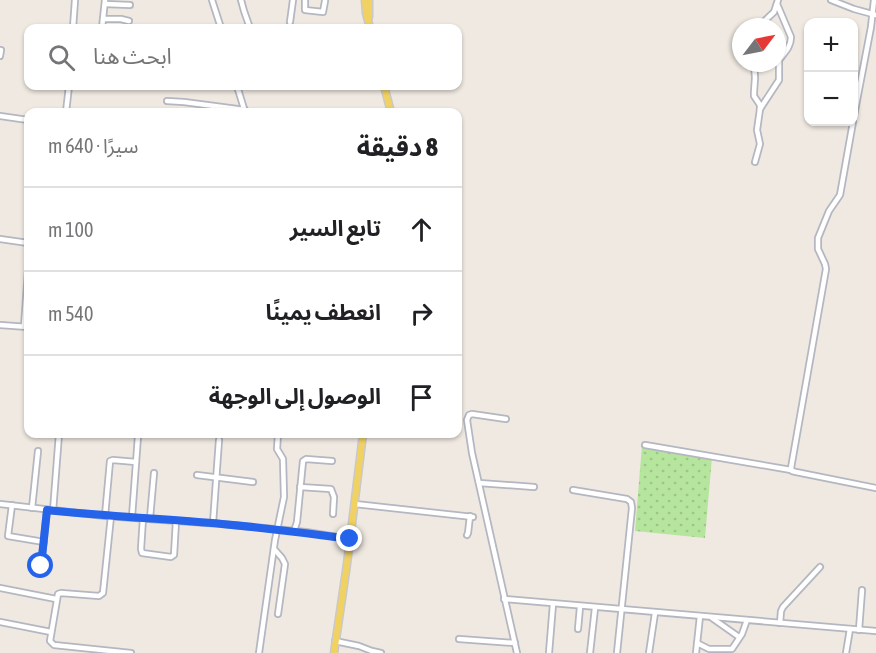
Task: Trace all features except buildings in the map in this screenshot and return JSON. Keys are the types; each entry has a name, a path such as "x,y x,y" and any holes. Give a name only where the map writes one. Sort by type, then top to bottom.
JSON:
{"main road":[{"path":"367,0 370,24"},
{"path":"385,90 390,108"},
{"path":"334,653 362,438"}],"street":[{"path":"73,24 75,0"},
{"path":"212,0 220,24"},
{"path":"241,0 249,24"},
{"path":"290,22 293,0"},
{"path":"305,0 305,10 323,12 325,1"},
{"path":"831,0 874,15"},
{"path":"858,96 874,15 874,0"},
{"path":"102,24 105,2 130,5"},
{"path":"768,18 777,2"},
{"path":"755,162 760,144 757,130 760,109 779,80 778,60 790,43 790,37 777,2"},
{"path":"103,20 129,21"},
{"path":"0,56 1,50"},
{"path":"755,72 754,92 760,109"},
{"path":"66,108 69,90"},
{"path":"238,90 244,108"},
{"path":"167,101 225,108"},
{"path":"0,116 24,119"},
{"path":"792,470 826,269 818,249 818,238 829,211 840,195 852,126"},
{"path":"0,239 24,242"},
{"path":"0,325 24,326"},
{"path":"506,419 472,414 468,417 472,453 517,653"},
{"path":"41,566 59,438"},
{"path":"132,517 138,438"},
{"path":"260,653 284,494 283,459 277,449 278,438"},
{"path":"213,523 219,440"},
{"path":"645,445 792,470 876,488"},
{"path":"32,508 38,451"},
{"path":"294,531 304,460 332,462"},
{"path":"130,653 94,651 53,644 51,632 57,594 60,592 99,596 103,594 110,461 136,462"},
{"path":"150,518 154,473"},
{"path":"197,475 253,482"},
{"path":"479,483 534,488"},
{"path":"300,487 331,489 334,497 333,514"},
{"path":"573,490 631,502 617,653"},
{"path":"0,504 108,516 294,531 350,539"},
{"path":"354,504 471,517 467,536"},
{"path":"12,505 8,536 44,542"},
{"path":"143,518 142,553 171,557 174,555 176,521"},
{"path":"274,549 285,564 278,614"},
{"path":"780,623 783,607 820,567"},
{"path":"269,584 282,592"},
{"path":"0,588 56,599"},
{"path":"859,630 862,590"},
{"path":"504,599 876,631"},
{"path":"549,653 554,604"},
{"path":"578,629 580,607"},
{"path":"590,653 595,608"},
{"path":"649,653 655,613"},
{"path":"696,653 700,616"},
{"path":"711,617 739,637"},
{"path":"697,643 710,649 731,650 736,645 747,620"},
{"path":"0,622 51,632"},
{"path":"846,653 850,629"},
{"path":"459,639 515,644"},
{"path":"336,641 381,653"}],"green space":[{"path":"642,445 712,457 705,538 635,531"}],"route":[{"path":"41,566 47,510 221,524 350,539"}]}
